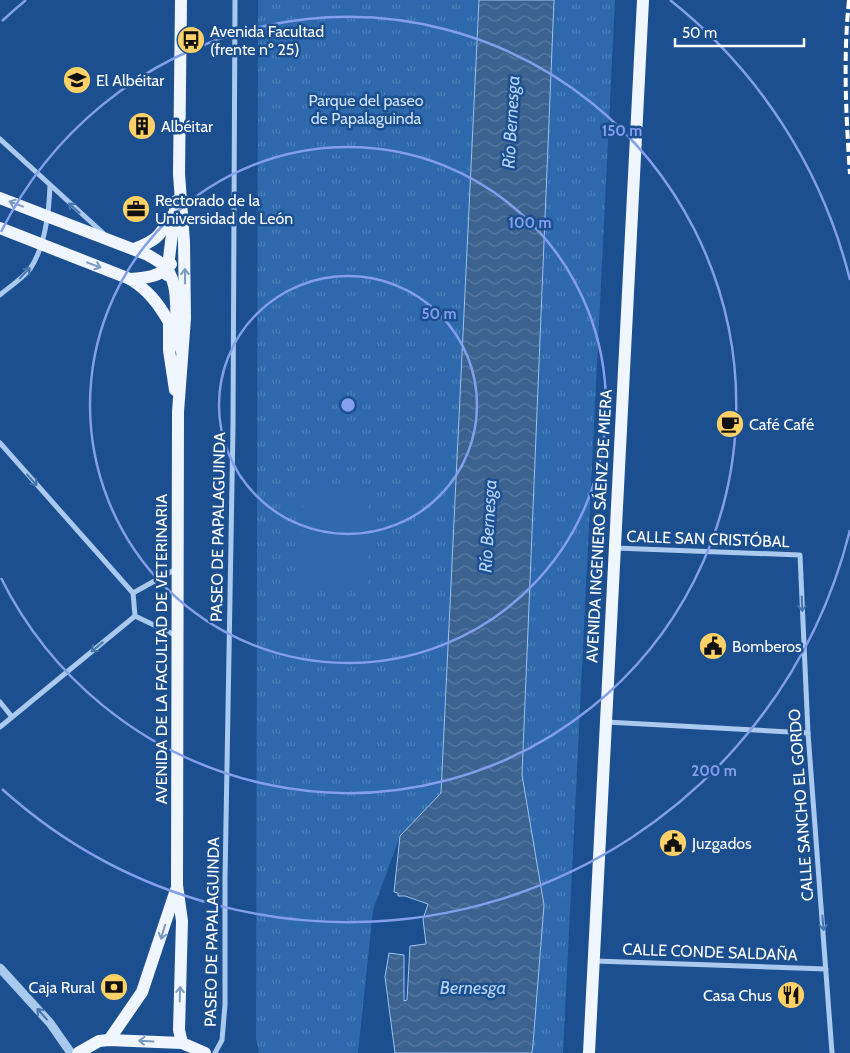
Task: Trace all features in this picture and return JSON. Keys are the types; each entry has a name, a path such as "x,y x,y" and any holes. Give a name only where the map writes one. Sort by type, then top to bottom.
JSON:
{"main road":[{"name":"AVENIDA DE LA FACULTAD DE VETERINARIA","path":"181,0 179,174 184,242 186,318 178,412 177,885 182,920 179,1030 182,1043"},
{"name":"AVENIDA INGENIERO SÁENZ DE MIERA","path":"589,1053 642,0"},
{"name":"AVENIDA DE LA FACULTAD DE VETERINARIA","path":"178,412 169,350 167,269 179,174"},
{"path":"0,198 148,255 167,269 174,290 176,336 183,354"},
{"path":"134,250 152,242 162,232 176,200"},
{"path":"0,228 130,279 144,288 158,303 168,322"},
{"path":"130,279 146,278 167,269 184,242"},
{"name":"AVENIDA DE LA FACULTAD DE VETERINARIA","path":"109,1040 142,992 177,885"},
{"path":"78,1053 99,1041 109,1040 182,1043 205,1053"}],"street":[{"name":"PASEO DE PAPALAGUINDA","path":"215,1053 222,1040 225,1005 225,879 233,417 235,0"},
{"path":"0,139 111,240"},
{"path":"0,295 29,271 38,254 49,217 50,186"},
{"path":"0,443 133,594 135,616"},
{"name":"CALLE SAN CRISTÓBAL","path":"614,548 800,555"},
{"name":"CALLE SANCHO EL GORDO","path":"800,555 808,733 832,1053"},
{"path":"133,594 178,568"},
{"path":"135,616 178,637"},
{"path":"0,727 135,616"},
{"path":"0,702 12,717"},
{"path":"605,722 808,733"},
{"name":"CALLE CONDE SALDAÑA","path":"594,961 826,969"},
{"path":"0,968 50,1023 71,1053"}],"green space":[{"name":"Parque del paseo de Papalaguinda","path":"258,0 479,0 441,793 400,836 373,910 358,1053 259,1053 256,1038"},
{"path":"554,0 615,0 563,1053 532,1053 544,905 522,775"},
{"path":"303,487 369,488 368,589 302,589"}],"water":[{"name":"Bernesga","path":"479,0 554,0 522,775 544,905 533,1044 532,1053 395,1053 385,977 389,953 404,955 404,1001 407,1000 410,946 426,944 423,919 428,904 405,896 398,896 398,893 394,892 400,836 441,793"}],"railway":[{"path":"849,0 846,87 850,174"}],"place":[{"name":"Avenida Facultad (frente nº 25)","path":"191,40"},
{"name":"El Albéitar","path":"77,80"},
{"name":"Albéitar","path":"142,126"},
{"name":"Rectorado de la Universidad de León","path":"136,209"},
{"name":"Café Café","path":"730,424"},
{"name":"Bomberos","path":"713,646"},
{"name":"Juzgados","path":"673,843"},
{"name":"Caja Rural","path":"114,987"},
{"name":"Casa Chus","path":"791,995"}],"water label":[{"name":"Río Bernesga","path":"511,122"},
{"name":"Río Bernesga","path":"488,526"}]}
